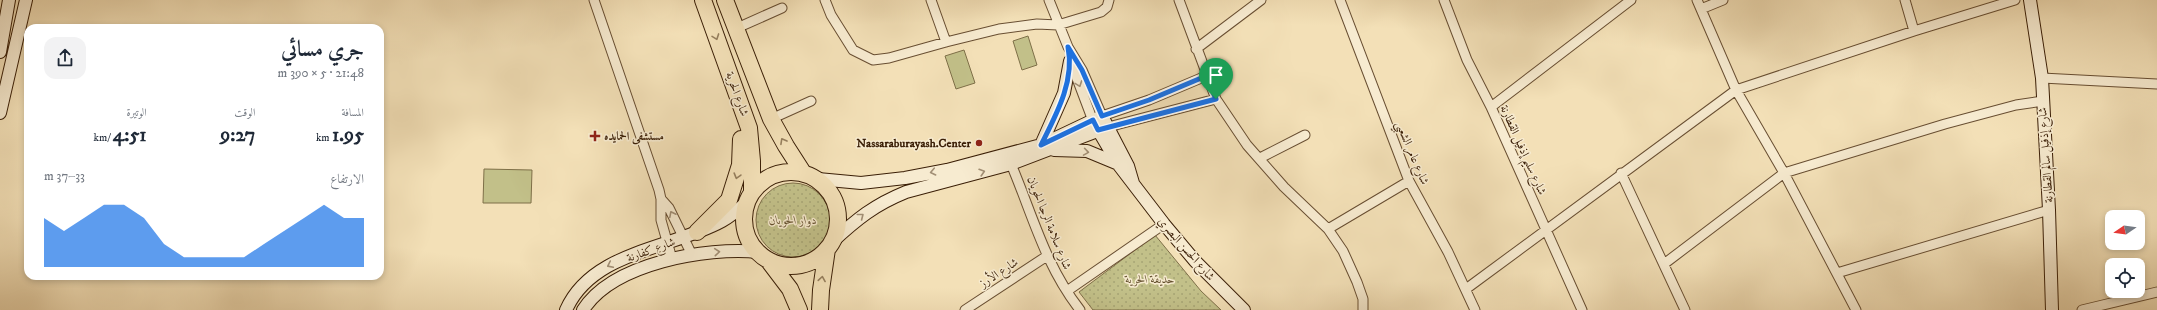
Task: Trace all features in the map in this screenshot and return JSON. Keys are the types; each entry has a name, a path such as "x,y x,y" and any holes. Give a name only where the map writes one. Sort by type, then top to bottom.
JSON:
{"highway":[{"name":"شارع الحرية","path":"703,0 749,128 752,161 749,198"},
{"name":"شارع الحرية","path":"725,0 771,118 786,146 811,177"},
{"path":"690,235 729,200 736,179 742,149 737,96"},
{"path":"799,310 790,289 750,242 745,229 744,216 749,198 760,183 781,173 811,177 830,192 835,203 837,226 830,245 821,290 820,310"},
{"path":"763,256 780,265 793,266 812,260 830,245"}],"street":[{"path":"0,52 9,0"},
{"path":"0,113 26,0"},
{"path":"594,0 661,199 660,213 672,259"},
{"path":"826,0 831,15 853,50 873,60 889,58 946,42 1026,24 1058,25 1101,12 1107,7 1109,0"},
{"path":"931,0 946,42"},
{"name":"شارع الحسن البصري","path":"1049,0 1068,47 1082,70 1100,123 1128,166 1134,183"},
{"path":"1179,0 1206,76 1216,99 1247,145 1284,187 1328,229 1343,251 1357,282 1362,299 1363,310"},
{"path":"1196,49 1260,0"},
{"name":"شارع عامر الشعبي","path":"1340,0 1409,181 1466,289 1475,310"},
{"name":"شارع سليم إذفيل القطارنة","path":"1444,0 1467,60 1547,229 1582,310"},
{"path":"1491,108 1631,0"},
{"path":"1723,0 1699,4 1736,90 1784,173 1856,310"},
{"path":"1904,0 1914,30"},
{"path":"1466,289 1621,173 1736,90 1914,30 2015,0"},
{"name":"شارع إذفيل سالم القطارنة","path":"2030,0 2042,78 2049,210 2052,310"},
{"path":"737,28 782,8"},
{"name":"شارع الحسن البصري","path":"1068,47 1070,61 1118,164 1164,224 1195,261 1244,310"},
{"path":"1046,147 1064,93 1070,61"},
{"path":"830,245 862,215 890,199 906,192 1011,164 1149,100 1206,76"},
{"path":"2042,78 2157,84"},
{"path":"1100,123 1216,99"},
{"path":"771,118 810,101"},
{"path":"1664,264 1784,173 1945,124 2016,105 2043,101"},
{"path":"1260,158 1305,135"},
{"path":"811,177 861,183 905,178 947,170 1046,147 1087,151 1118,164"},
{"name":"شارع سلامة الرجا الحويان","path":"1011,164 1047,256 1080,310"},
{"path":"1621,173 1686,310"},
{"path":"1328,229 1409,181"},
{"name":"شارع كفارنة","path":"566,310 571,299 600,270 722,222 749,198"},
{"path":"661,199 690,235 692,255"},
{"path":"1837,273 2049,210"},
{"path":"1067,291 1164,224"},
{"name":"شارع كفارنة","path":"583,310 589,300 604,287 626,276 672,259 735,250 763,256"},
{"name":"شارع الأرز","path":"965,310 1047,256"},
{"path":"2082,310 2157,292"}],"green space":[{"path":"1028,36 1037,65 1022,70 1013,41"},
{"path":"964,50 975,83 956,89 945,56"},
{"path":"484,169 532,170 531,203 483,203"},
{"name":"دوار الحويان","path":"793,183 814,189 824,199 830,220 824,241 814,251 793,257 772,251 762,241 756,220 762,199 772,189"},
{"name":"حديقة الحرية","path":"1155,235 1201,291 1221,310 1093,310 1079,292"}],"place":[{"name":"مستشفى الحمايده","path":"595,136"},
{"name":"Nassaraburayash.Center","path":"979,143"}],"route":[{"path":"1068,47 1082,70 1102,116 1149,100 1206,76 1216,99 1098,130 1093,120 1041,145 1064,93 1070,61 1068,47"}]}
